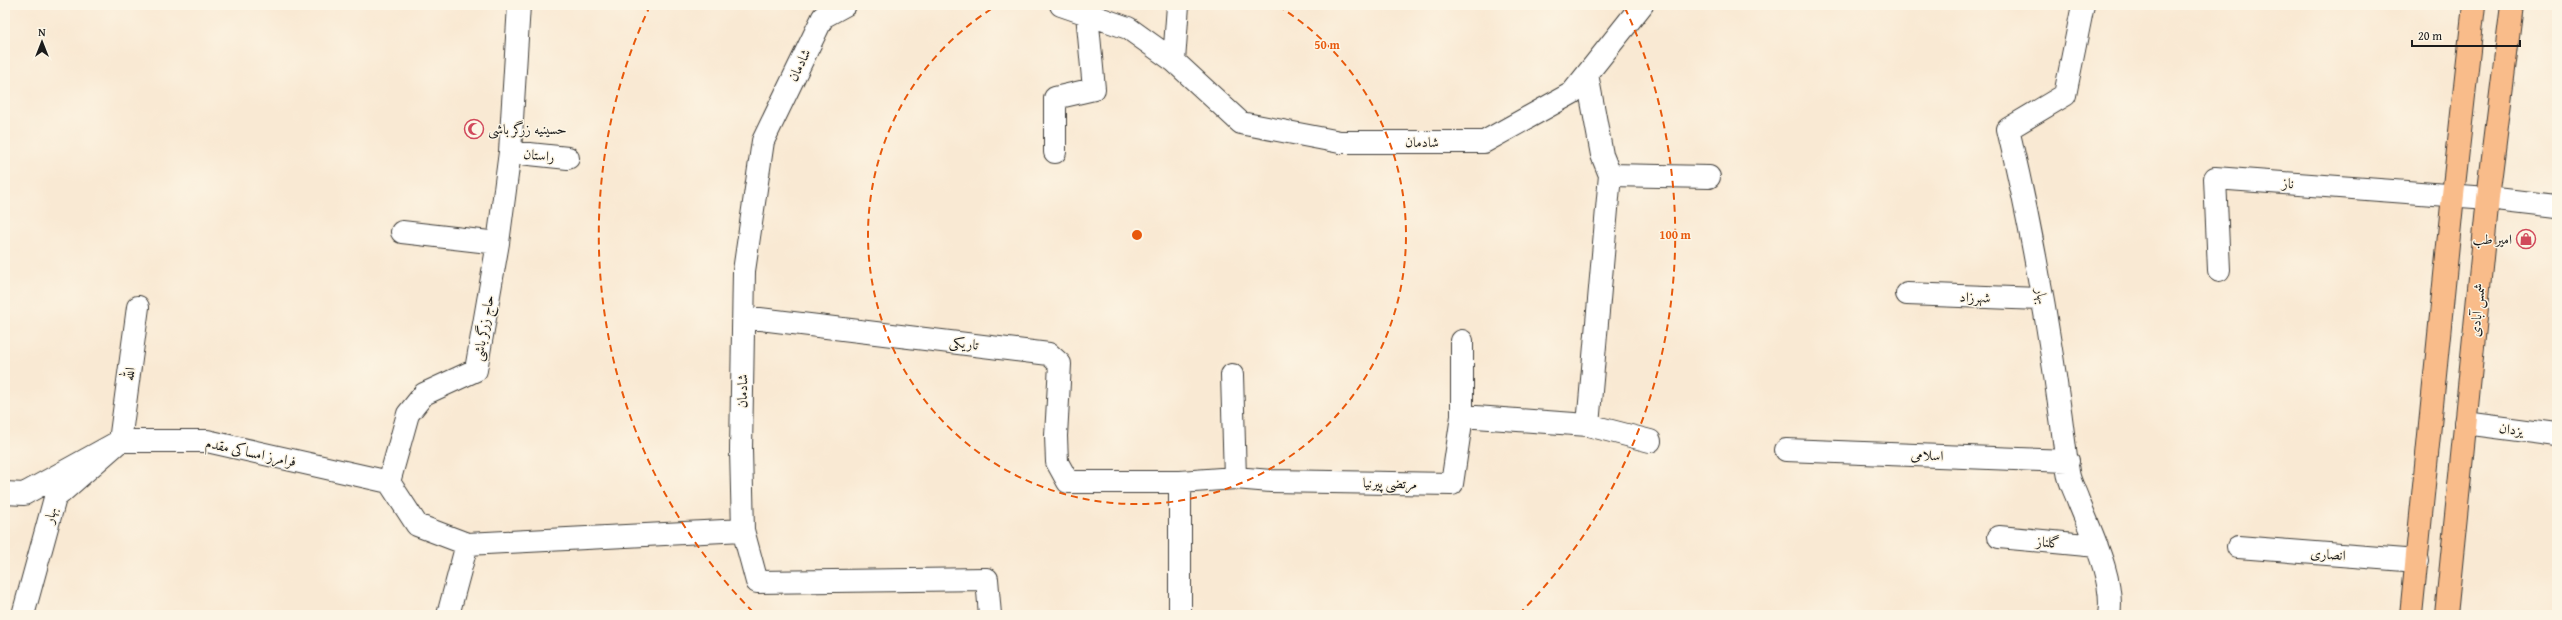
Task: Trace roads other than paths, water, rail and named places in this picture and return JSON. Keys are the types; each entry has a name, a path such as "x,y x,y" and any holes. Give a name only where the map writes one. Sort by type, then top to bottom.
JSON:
{"main road":[{"path":"2411,615 2418,561 2453,196 2474,5"},
{"name":"شمس آبادی","path":"2446,615 2488,198 2512,5"}],"street":[{"name":"حاج زرگر باشی","path":"389,482 408,414 424,394 476,370 498,243 510,152 519,5"},
{"name":"شادمان","path":"845,5 822,17 763,141 744,271 741,450 743,530 757,582 987,579 990,615"},
{"name":"شادمان","path":"1061,5 1128,28 1174,61 1241,123 1340,142 1484,142 1572,93 1642,5"},
{"path":"1174,61 1178,5"},
{"name":"بهار","path":"2083,5 2065,95 2008,129 2058,388 2068,461 2068,473 2097,546 2112,599 2109,615"},
{"path":"1055,152 1055,98 1094,89 1088,14"},
{"path":"1587,74 1602,156 1610,175 1588,424"},
{"name":"راستان","path":"510,152 568,158"},
{"path":"1610,175 1709,177"},
{"name":"ناز","path":"2219,270 2215,178 2453,196"},
{"path":"2453,196 2488,198 2557,206"},
{"path":"402,232 498,243"},
{"name":"شهرزاد","path":"1907,294 2042,299"},
{"name":"الله","path":"120,441 138,307"},
{"name":"تاریکی","path":"744,317 1049,354 1060,364 1056,436 1057,462 1068,482"},
{"path":"1462,341 1462,416 1588,424 1650,441"},
{"path":"1232,375 1235,478"},
{"name":"مرتضی پیرنیا","path":"1068,482 1180,482 1235,478 1271,481 1452,484 1462,416"},
{"name":"یزدان","path":"2465,423 2557,435"},
{"name":"بهار","path":"23,615 55,498 120,441"},
{"name":"فرامرز امساکی مقدم","path":"5,493 24,494 120,441 207,441 389,482"},
{"name":"اسلامی","path":"1786,450 2068,461"},
{"path":"389,482 417,525 467,544 743,530"},
{"path":"1180,482 1180,615"},
{"name":"گلناز","path":"1999,537 2097,546"},
{"path":"448,615 467,544"},
{"name":"انصاری","path":"2238,547 2418,561"}],"place":[{"name":"حسینیه زرگر باشی","path":"474,129"},
{"name":"امیر طب","path":"2526,239"}]}
